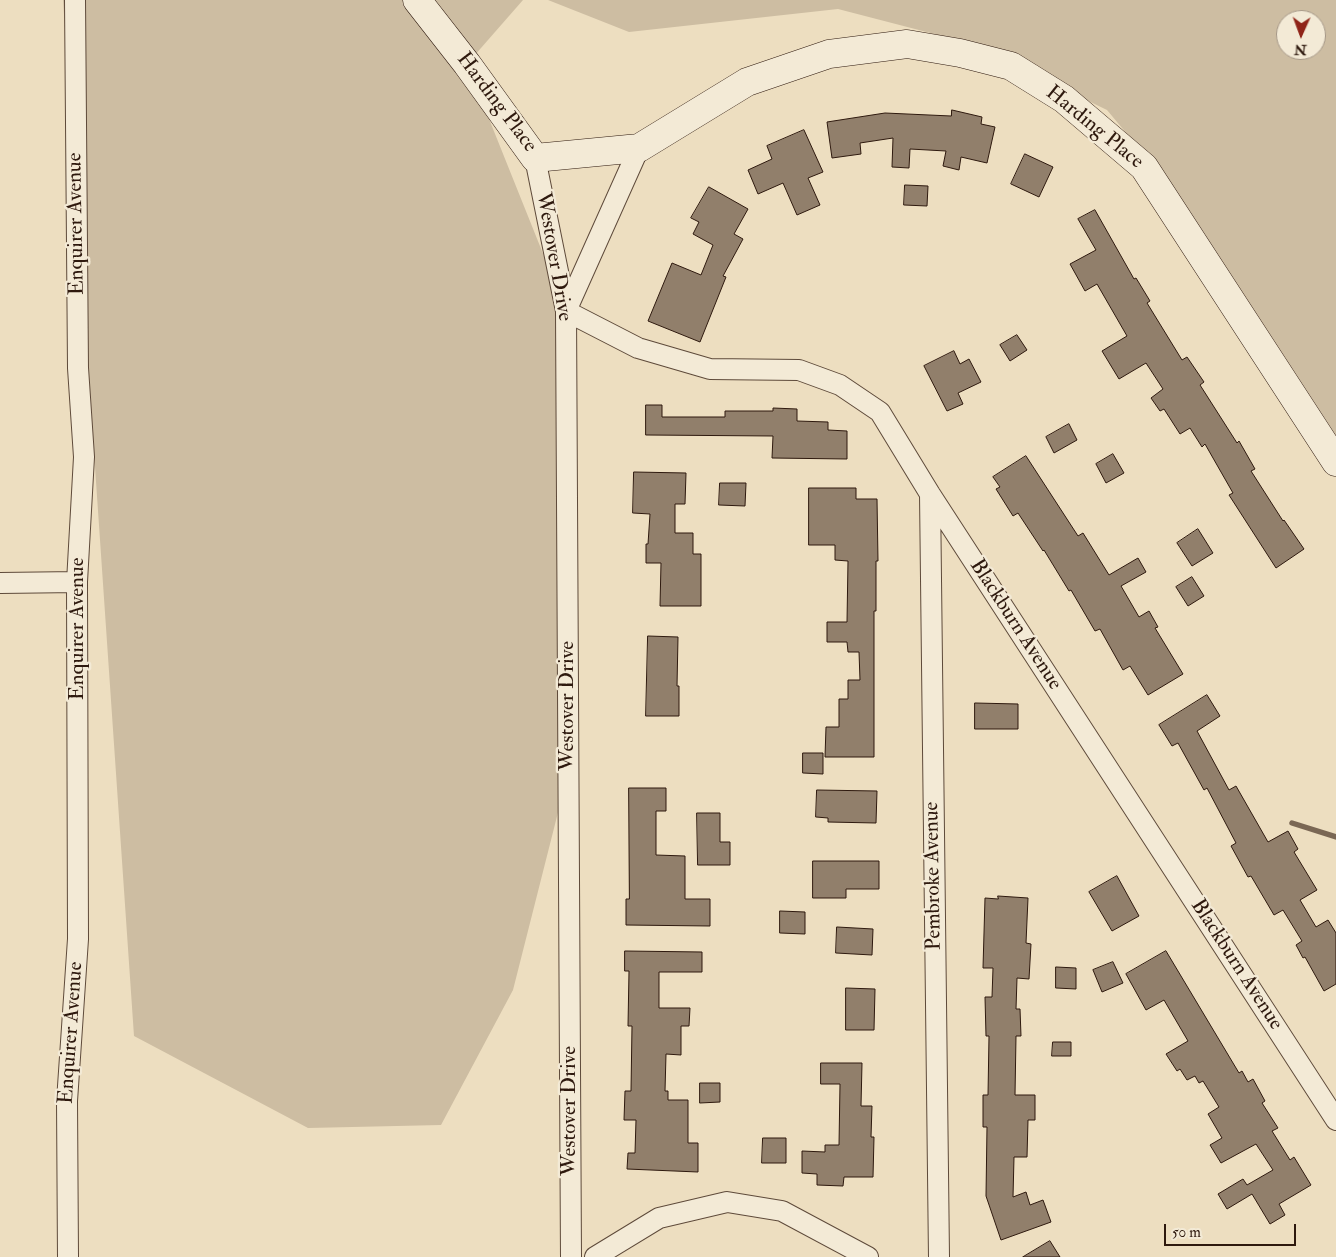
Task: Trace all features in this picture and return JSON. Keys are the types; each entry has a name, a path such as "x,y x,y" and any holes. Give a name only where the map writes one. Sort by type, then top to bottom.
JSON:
{"main road":[{"name":"Harding Place","path":"417,0 467,64 534,158 639,148 746,82 829,54 907,44 960,53 1010,66 1064,99 1144,167 1336,462"}],"street":[{"name":"Enquirer Avenue","path":"68,1257 67,1101 78,939 77,582 84,457 78,368 74,0"},
{"path":"566,310 639,148"},
{"name":"Westover Drive","path":"534,158 566,310 571,1257"},
{"name":"Blackburn Avenue","path":"566,310 638,348 710,369 799,370 840,385 880,412 930,494 1336,1120"},
{"name":"Pembroke Avenue","path":"930,494 939,1257"},
{"path":"0,583 77,582"},
{"path":"595,1257 659,1218 727,1202 782,1211 868,1257"}],"shaded area":[{"path":"63,0 523,0 467,64 566,311 569,769 513,990 441,1125 308,1128 134,1036"},
{"path":"548,0 1336,0 1336,445 1168,183 1107,110 969,43 838,9 629,32"}],"building":[{"path":"952,110 982,117 981,124 995,127 987,163 961,157 959,170 943,166 946,151 910,149 909,168 892,167 893,138 860,143 861,154 832,158 827,122 885,113 951,116"},
{"path":"804,130 823,172 808,178 820,205 797,215 783,183 758,194 748,170 772,159 767,146"},
{"path":"1025,154 1053,167 1039,197 1011,184"},
{"path":"905,185 928,186 927,206 904,205"},
{"path":"709,187 748,209 734,234 743,239 723,276 726,277 700,342 648,321 672,263 701,275 713,245 693,234 699,222 691,218"},
{"path":"1095,210 1134,279 1136,278 1150,301 1147,303 1182,360 1187,357 1204,382 1200,385 1237,443 1239,441 1255,469 1251,471 1283,521 1304,549 1276,568 1229,495 1233,493 1205,444 1202,447 1190,428 1180,434 1164,409 1160,411 1151,398 1163,389 1146,363 1119,379 1102,351 1127,336 1097,284 1085,291 1070,264 1096,250 1078,219"},
{"path":"1017,335 1027,350 1010,361 1000,345"},
{"path":"954,351 960,364 969,359 981,382 958,393 963,404 947,411 924,366"},
{"path":"646,405 662,405 662,417 725,417 725,411 773,411 773,408 797,409 797,421 828,422 828,430 847,431 847,459 772,458 773,436 646,435"},
{"path":"1069,424 1077,440 1054,453 1046,437"},
{"path":"1113,454 1124,473 1106,483 1096,464"},
{"path":"1026,456 1078,536 1083,533 1109,575 1138,558 1146,572 1121,586 1139,617 1149,611 1158,627 1155,628 1183,674 1148,695 1130,666 1123,670 1100,629 1095,631 1071,590 1069,591 1044,550 1018,513 1013,516 996,489 1000,487 993,477"},
{"path":"634,472 686,473 685,504 675,504 675,533 693,533 693,554 701,554 701,606 660,606 661,563 646,563 646,544 648,544 650,514 633,513"},
{"path":"720,483 746,483 745,506 719,505"},
{"path":"809,488 856,488 856,499 877,499 878,561 876,561 876,611 874,611 874,757 825,757 826,727 839,727 839,699 848,699 848,680 860,680 859,652 848,652 847,642 827,642 827,622 847,622 848,561 835,560 835,545 809,545"},
{"path":"1198,529 1213,553 1192,566 1177,543"},
{"path":"1192,577 1204,596 1188,606 1176,587"},
{"path":"648,636 678,637 677,686 679,686 679,716 646,716"},
{"path":"1207,695 1220,716 1197,731 1229,790 1236,786 1268,842 1288,831 1298,849 1294,852 1317,890 1300,900 1316,927 1328,920 1336,933 1336,984 1324,991 1296,945 1302,941 1283,910 1274,915 1251,876 1248,877 1231,846 1236,843 1207,788 1204,790 1178,743 1172,746 1159,725"},
{"path":"975,703 1018,704 1018,729 975,729"},
{"path":"803,753 823,753 823,774 803,773"},
{"path":"629,788 666,788 666,811 656,811 656,855 685,856 685,899 710,899 710,926 626,925 626,899 629,899"},
{"path":"817,790 877,791 876,823 828,822 828,818 816,817"},
{"path":"697,813 720,813 720,842 730,842 730,865 698,865"},
{"path":"813,861 879,861 879,889 846,889 846,898 813,898"},
{"path":"1117,876 1139,916 1112,931 1089,892"},
{"path":"998,896 1028,898 1026,943 1031,944 1029,979 1017,978 1016,1009 1020,1009 1021,1036 1016,1036 1015,1095 1035,1095 1035,1120 1028,1120 1027,1157 1014,1157 1013,1197 1026,1192 1030,1205 1043,1200 1051,1222 1001,1240 986,1196 987,1127 983,1127 983,1095 988,1095 989,1036 986,1036 985,997 992,997 993,968 983,968 985,898 998,899"},
{"path":"780,911 805,912 805,934 780,933"},
{"path":"837,927 873,929 872,955 836,953"},
{"path":"625,951 702,952 702,972 659,972 659,1008 690,1008 689,1026 681,1026 681,1055 666,1054 665,1091 668,1091 668,1100 688,1100 688,1143 698,1143 698,1172 627,1169 628,1153 635,1153 636,1120 624,1120 625,1091 631,1091 632,1026 628,1026 629,971 625,971"},
{"path":"1166,951 1239,1073 1242,1071 1248,1082 1253,1079 1265,1101 1262,1103 1278,1128 1272,1131 1290,1160 1294,1157 1311,1185 1279,1204 1285,1215 1270,1224 1252,1194 1227,1209 1218,1194 1243,1179 1247,1185 1273,1170 1256,1144 1221,1163 1210,1145 1222,1138 1208,1114 1219,1107 1203,1081 1199,1083 1195,1076 1187,1080 1180,1069 1177,1071 1166,1054 1188,1041 1164,1000 1146,1010 1126,974"},
{"path":"1113,962 1123,983 1102,992 1093,970"},
{"path":"1056,967 1076,968 1076,989 1056,988"},
{"path":"846,988 875,989 874,1030 846,1030"},
{"path":"1053,1042 1071,1042 1071,1056 1052,1056"},
{"path":"821,1063 862,1063 861,1106 872,1106 871,1137 874,1137 873,1177 844,1177 843,1186 817,1185 817,1174 802,1173 802,1151 825,1152 825,1145 839,1145 840,1084 821,1084"},
{"path":"700,1083 720,1083 720,1102 700,1103"},
{"path":"763,1138 786,1138 786,1163 762,1163"},
{"path":"1050,1241 1060,1257 1023,1257"}],"waterway":[{"path":"1292,823 1336,837"}]}
